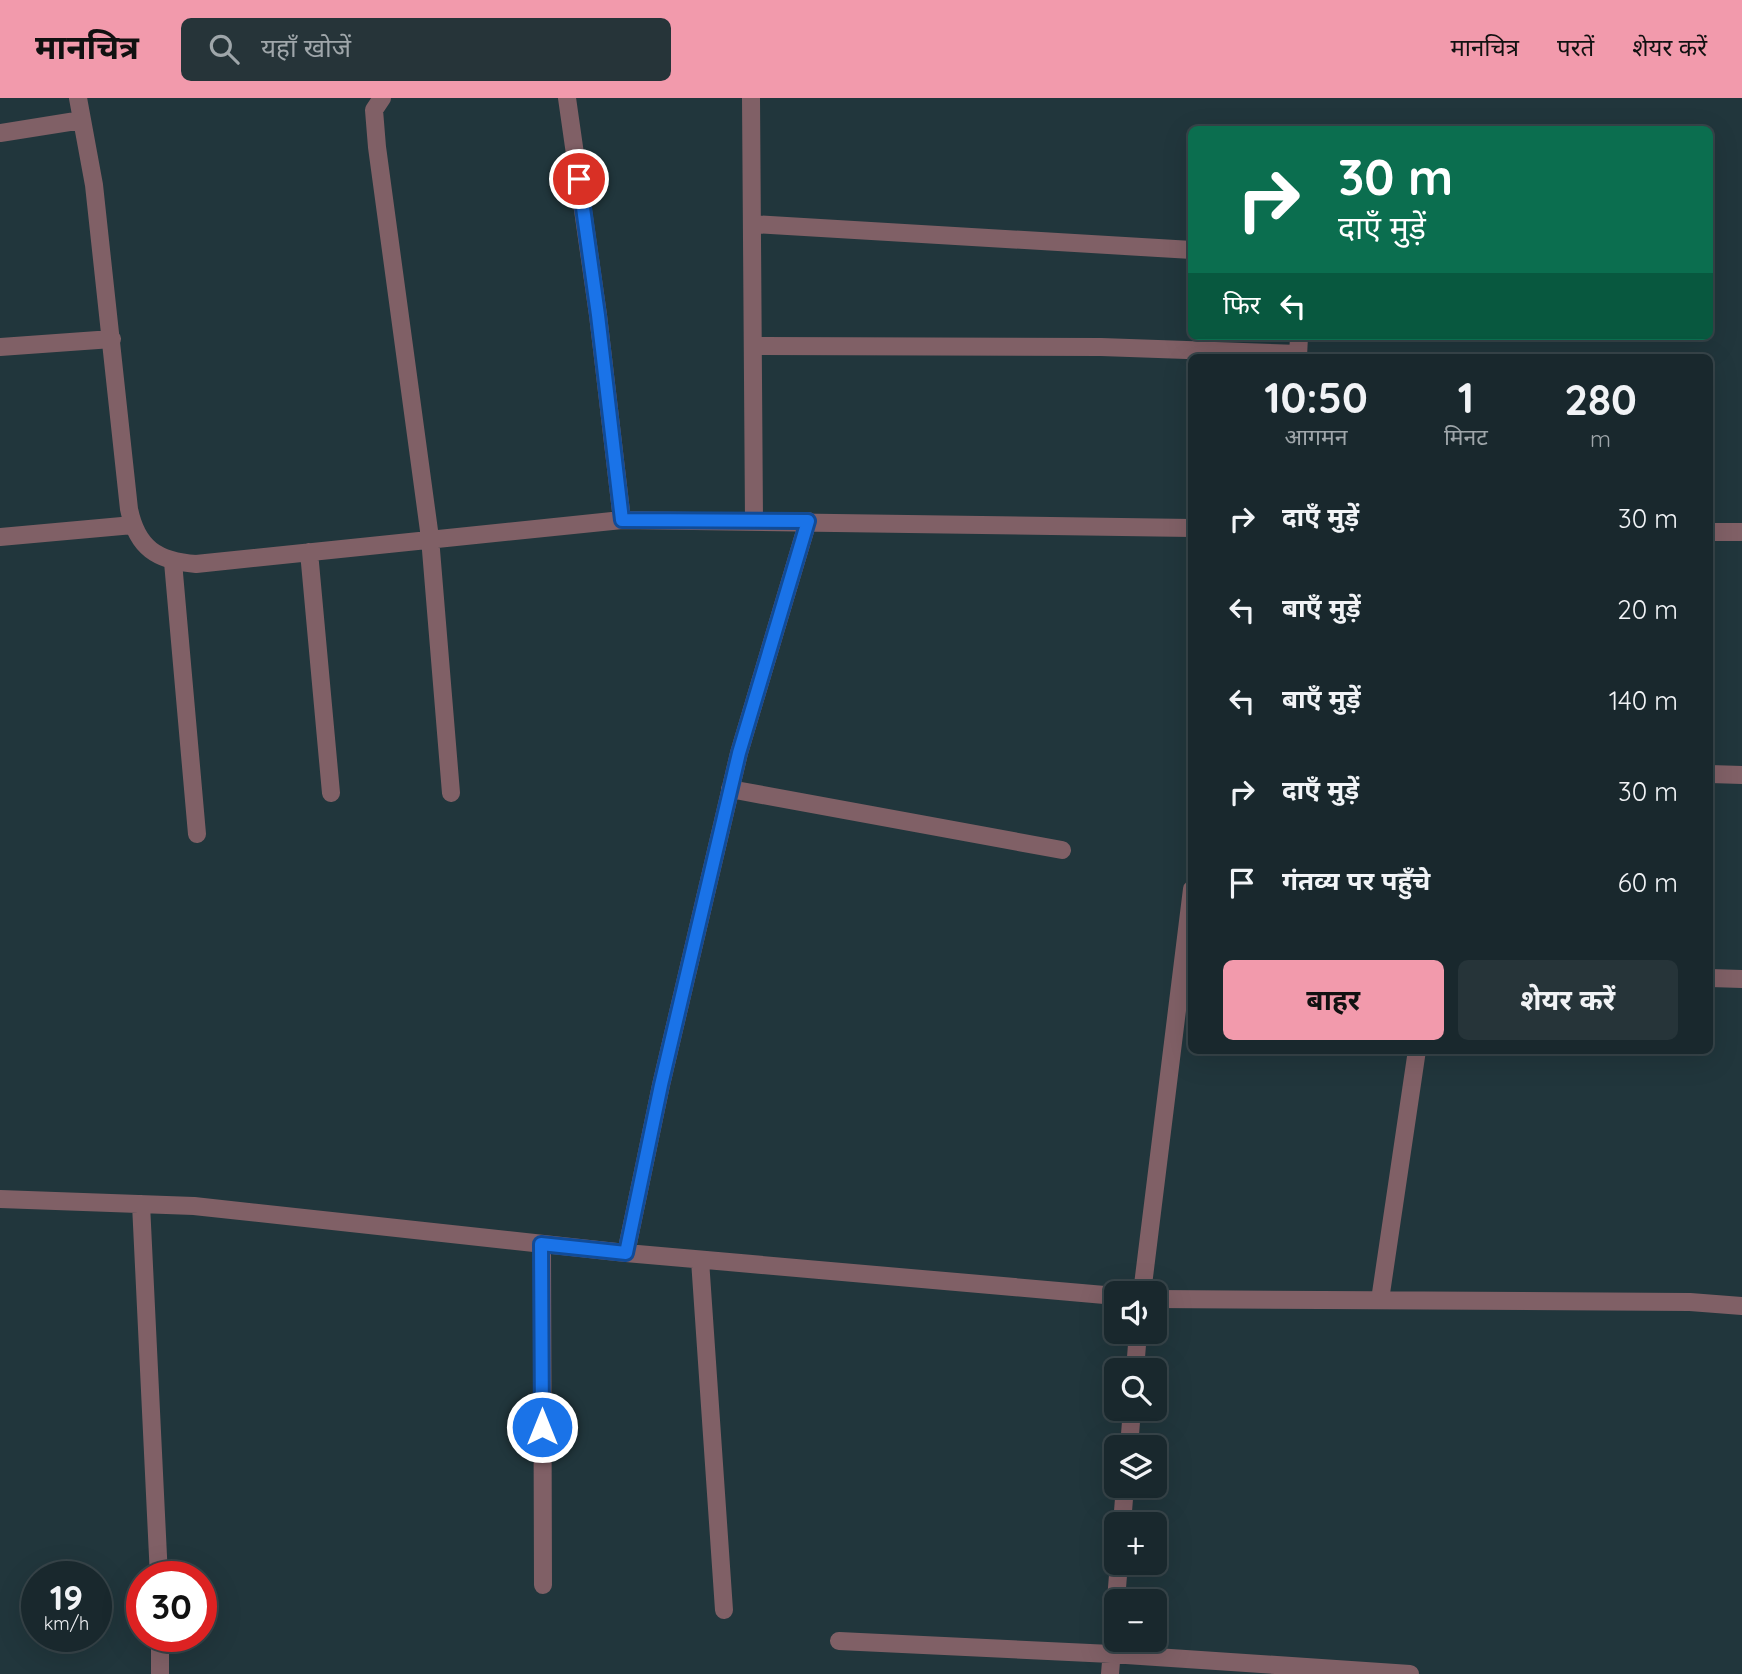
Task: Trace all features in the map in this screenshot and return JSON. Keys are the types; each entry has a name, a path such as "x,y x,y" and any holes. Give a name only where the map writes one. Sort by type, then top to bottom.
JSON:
{"street":[{"path":"78,98 94,185 129,509 133,526 144,545 173,562 196,564 622,520 1188,528"},
{"path":"382,98 374,110 377,147 430,538 451,793"},
{"path":"567,98 598,315 622,520"},
{"path":"751,98 754,521"},
{"path":"0,133 82,120"},
{"path":"752,224 1188,250"},
{"path":"0,346 111,339"},
{"path":"753,346 1299,349"},
{"path":"626,1253 661,1085 730,789 808,521"},
{"path":"0,537 133,526"},
{"path":"1713,532 1742,532"},
{"path":"309,552 331,793"},
{"path":"173,562 197,834"},
{"path":"1713,774 1742,775"},
{"path":"730,789 1062,850"},
{"path":"1143,1281 1188,921"},
{"path":"1713,978 1742,979"},
{"path":"1380,1300 1416,1054"},
{"path":"0,1199 194,1206 626,1253 1104,1295"},
{"path":"141,1204 158,1561"},
{"path":"541,1244 543,1585"},
{"path":"701,1260 724,1610"},
{"path":"1167,1299 1690,1302 1742,1306"},
{"path":"1110,1674 1118,1575"},
{"path":"839,1641 1111,1654 1410,1674"},
{"path":"160,1652 160,1674"}],"route":[{"path":"542,1427 541,1244 626,1253 661,1085 739,753 808,521 622,520 579,179"}]}
